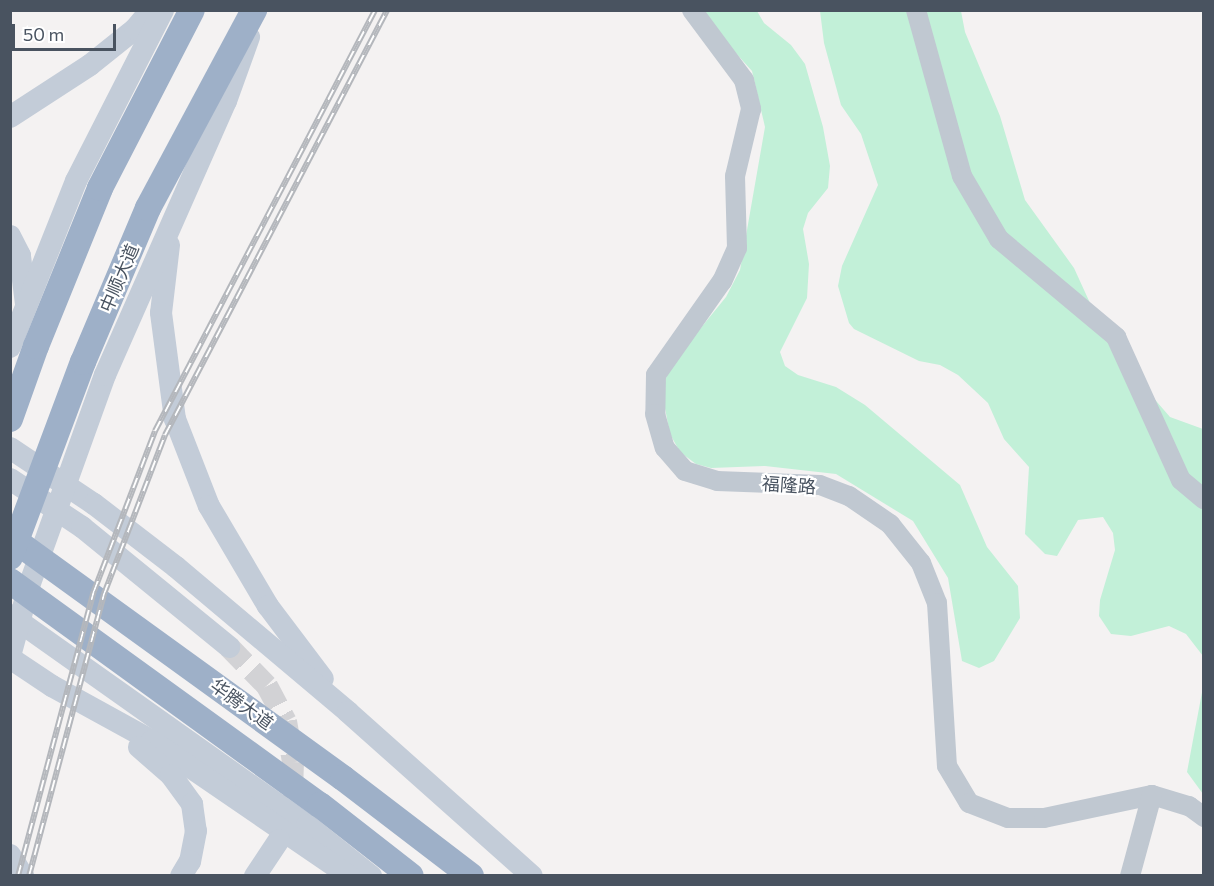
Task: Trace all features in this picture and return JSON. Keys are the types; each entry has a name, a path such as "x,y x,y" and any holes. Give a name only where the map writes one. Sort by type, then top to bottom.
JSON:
{"highway":[{"path":"10,419 100,189 192,10"},
{"name":"中顺大道","path":"10,557 83,362 148,208 254,10"},
{"name":"华腾大道","path":"10,537 65,574 471,876"},
{"name":"华腾大道","path":"10,581 411,876"}],"main road":[{"path":"10,117 39,100 108,51 151,10"},
{"path":"10,347 76,181 163,10"},
{"path":"181,876 189,861 196,831 192,804 150,756 10,657 29,586 105,375 226,101 259,10"},
{"path":"10,110 39,100"},
{"path":"172,219 161,313 175,419 209,506 268,606 348,712"},
{"path":"10,236 20,256 26,305"},
{"path":"10,448 94,504 176,567 348,712 532,876"},
{"path":"10,479 82,527 229,647"},
{"path":"10,615 307,825 371,876"},
{"path":"42,680 133,729 349,876"},
{"path":"255,876 279,840"},
{"path":"10,855 23,876"}],"street":[{"name":"福隆路","path":"692,10 744,80 752,109 735,176 737,248 722,281 656,375 655,414 665,448 685,471 717,481 820,485 849,496 890,525 921,563 937,603 947,766 969,803 1008,818 1044,818 1152,795 1189,806 1203,818"},
{"path":"916,10 962,176 999,239 1116,337 1181,480 1203,499"},
{"path":"1130,876 1152,795"}],"green space":[{"path":"705,11 757,11 764,23 791,45 805,64 823,127 830,166 828,188 808,213 803,229 809,264 807,298 780,352 785,366 798,375 836,387 865,405 960,485 987,547 1018,586 1020,618 994,661 979,668 962,661 948,578 913,521 836,474 765,466 711,468 696,464 680,452 670,434 662,393 669,367 726,297 740,270 765,127 752,71 716,31"},
{"path":"820,11 961,11 965,32 1000,116 1025,200 1074,268 1111,349 1170,417 1203,429 1203,656 1186,634 1169,626 1131,636 1111,634 1099,616 1100,600 1115,550 1113,533 1103,517 1078,520 1057,556 1045,554 1025,534 1029,467 1004,439 988,403 958,375 940,365 919,361 854,329 849,323 838,286 842,266 878,185 861,134 841,105 824,43"},
{"path":"1203,687 1203,794 1187,772"}],"tunnel":[{"path":"229,647 267,686 286,721 293,762 292,798"}],"railway":[{"path":"18,876 94,591 155,431 375,10"},
{"path":"29,876 104,594 165,435 387,10"}]}
